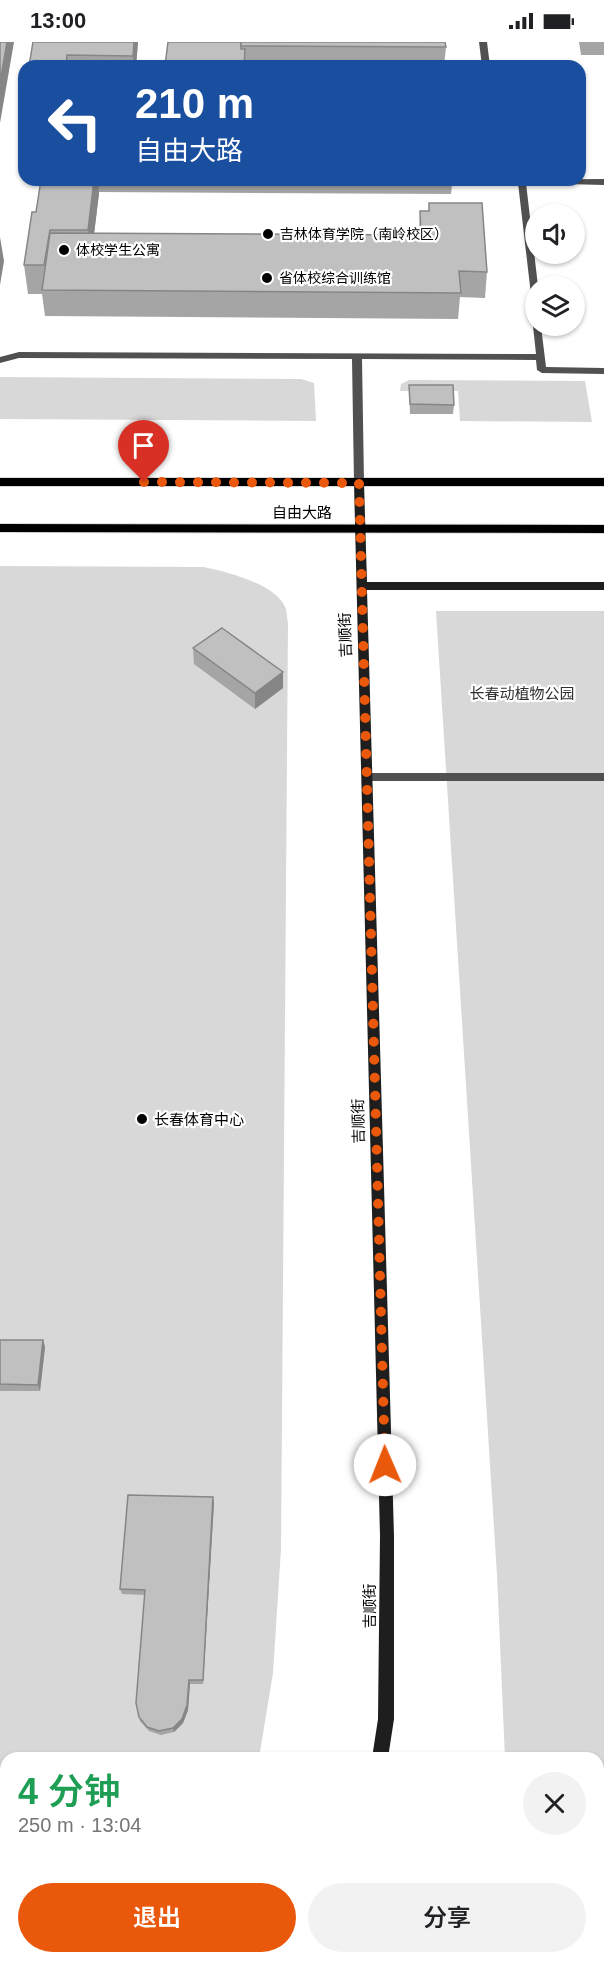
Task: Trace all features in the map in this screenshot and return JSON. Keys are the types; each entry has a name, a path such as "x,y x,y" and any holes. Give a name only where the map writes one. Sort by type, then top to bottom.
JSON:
{"main road":[{"name":"自由大路","path":"0,482 604,482"},
{"name":"吉顺街","path":"359,483 387,1536 386,1719 381,1752"},
{"name":"自由大路","path":"0,528 604,529"},
{"path":"362,586 604,586"}],"lane":[{"path":"483,42 485,60"},
{"path":"586,182 604,182"},
{"path":"523,186 532,276"},
{"path":"538,336 542,370 604,370"},
{"path":"0,360 20,356 541,357"},
{"path":"357,356 359,483"},
{"path":"367,777 604,777"}],"green space":[{"path":"0,377 301,379 314,383 316,421 0,419"},
{"path":"409,380 585,381 592,422 460,421 458,391 400,391 401,384"},
{"name":"长春体育中心","path":"0,566 204,567 250,580 273,593 286,609 288,623 281,1549 273,1673 260,1752 0,1752"},
{"name":"长春动植物公园","path":"436,611 604,611 604,1752 505,1752 497,1575"}],"building":[{"path":"0,42 7,42 0,82"},
{"path":"33,42 134,42 133,56 67,55 67,60 30,60"},
{"path":"168,42 241,42 241,49 245,49 244,60 166,60"},
{"path":"241,42 445,42 446,47 241,46"},
{"path":"40,186 93,186 88,230 50,230 44,265 24,265 32,212 36,212"},
{"path":"429,203 482,203 487,272 459,271 461,293 42,290 50,233 421,235 420,211 429,211"},
{"path":"409,385 453,385 454,405 410,404"},
{"path":"222,628 283,672 255,693 193,648"},
{"path":"0,1340 43,1340 38,1385 0,1384"},
{"path":"128,1495 213,1497 203,1680 189,1680 187,1705 182,1719 173,1728 159,1731 147,1727 139,1717 136,1703 145,1590 120,1589"}],"place":[{"name":"吉林体育学院（南岭校区）","path":"268,234"},
{"name":"体校学生公寓","path":"64,250"},
{"name":"省体校综合训练馆","path":"267,278"},
{"name":"长春体育中心","path":"142,1119"}],"route":[{"path":"144,482 359,483 385,1465"}]}
